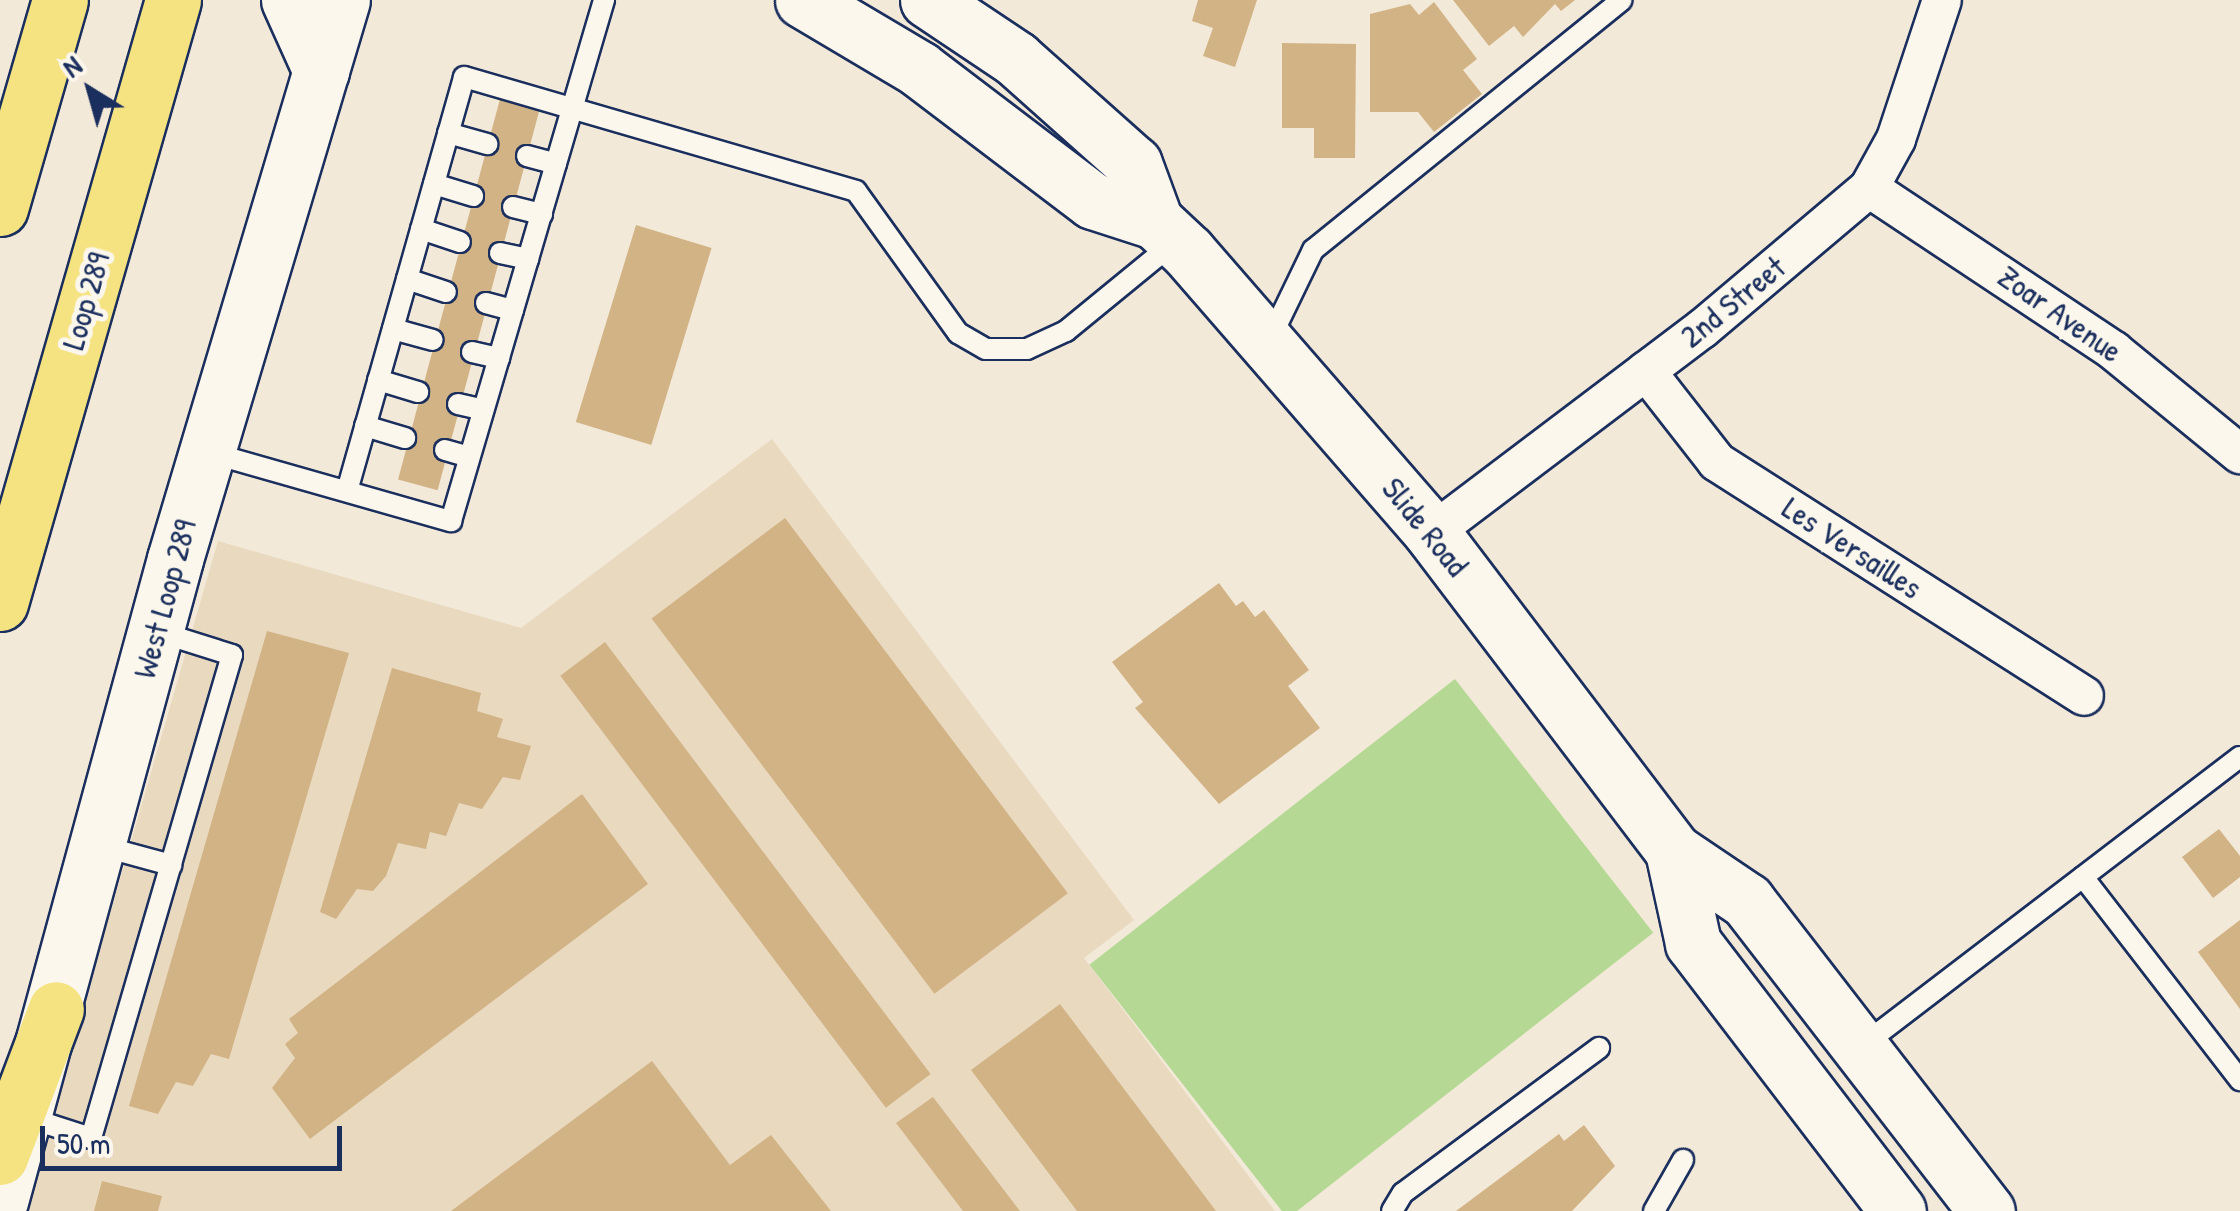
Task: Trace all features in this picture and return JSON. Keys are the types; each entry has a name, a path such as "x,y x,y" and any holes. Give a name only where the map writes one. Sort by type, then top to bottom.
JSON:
{"highway":[{"path":"0,208 60,0"},
{"name":"Loop 289","path":"0,603 172,3"},
{"path":"12,1137 56,1009"}],"main road":[{"path":"289,0 320,71"},
{"name":"West Loop 289","path":"56,1009 206,452 342,0"},
{"name":"Slide Road","path":"803,0 920,69 1093,201 1166,231"},
{"name":"Slide Road","path":"928,0 1016,59 1134,164 1166,231 1270,341 1432,533 1673,852 1747,901 1987,1211"},
{"name":"Slide Road","path":"1673,852 1693,942 1898,1211"},
{"path":"0,1201 12,1137"}],"street":[{"name":"2nd Street","path":"1432,533 1646,372 1869,188 1896,138 1942,0"},
{"name":"Zoar Avenue","path":"1869,188 2114,350 2240,454"},
{"name":"Les Versailles","path":"1646,372 1716,462 2084,696"}],"lane":[{"path":"206,452 451,521 604,0"},
{"path":"1270,341 1313,250 1622,0"},
{"path":"347,491 464,77 856,191 958,332 986,349 1027,350 1066,331 1166,231"},
{"path":"448,134 487,144"},
{"path":"528,156 556,164"},
{"path":"434,184 473,196"},
{"path":"513,207 542,214"},
{"path":"421,230 460,242"},
{"path":"500,253 528,259"},
{"path":"407,280 446,292"},
{"path":"486,303 513,310"},
{"path":"393,329 433,340"},
{"path":"472,352 498,358"},
{"path":"378,380 418,392"},
{"path":"458,404 484,410"},
{"path":"365,426 405,438"},
{"path":"445,450 470,457"},
{"path":"12,1137 90,1138 232,655 156,630"},
{"path":"1862,1046 2240,757"},
{"path":"100,846 171,864"},
{"path":"2083,878 2240,1080"},
{"path":"1392,1211 1403,1192 1599,1048"},
{"path":"1654,1211 1684,1160"}],"shaded area":[{"path":"772,439 1134,920 1084,958 1275,1211 24,1211 218,541 521,628"}],"green space":[{"path":"1455,679 1653,933 1297,1211 1282,1211 1089,965"}],"building":[{"path":"1198,0 1257,0 1235,67 1203,56 1213,28 1192,21"},
{"path":"1453,0 1575,0 1561,11 1555,4 1523,37 1514,26 1489,46"},
{"path":"1434,2 1477,59 1463,70 1482,94 1434,132 1418,112 1370,112 1370,14 1410,4 1419,15"},
{"path":"1282,43 1356,44 1355,158 1314,158 1314,128 1282,128"},
{"path":"500,99 540,110 438,490 398,480"},
{"path":"636,225 712,248 651,445 576,422"},
{"path":"785,518 1068,893 934,994 652,619"},
{"path":"1219,583 1236,606 1243,601 1255,617 1264,610 1309,670 1288,686 1320,728 1219,804 1135,708 1143,702 1112,662"},
{"path":"267,631 349,653 229,1059 211,1054 193,1086 176,1082 158,1114 129,1106"},
{"path":"605,642 931,1074 886,1108 560,676"},
{"path":"392,668 481,693 477,711 503,719 497,737 531,746 520,780 503,777 482,809 459,803 446,836 430,832 426,849 398,843 386,876 373,891 357,889 336,919 320,912"},
{"path":"582,794 648,884 310,1139 272,1088 295,1058 285,1044 298,1033 289,1019"},
{"path":"2219,829 2240,856 2240,877 2213,898 2182,857"},
{"path":"2240,920 2240,1009 2198,952"},
{"path":"1060,1004 1216,1211 1077,1211 971,1070"},
{"path":"652,1061 730,1165 771,1135 831,1211 451,1211"},
{"path":"933,1097 1020,1211 963,1211 896,1123"},
{"path":"1584,1125 1615,1166 1572,1211 1456,1211 1559,1134 1564,1141"},
{"path":"102,1181 162,1196 158,1211 94,1211"}]}
